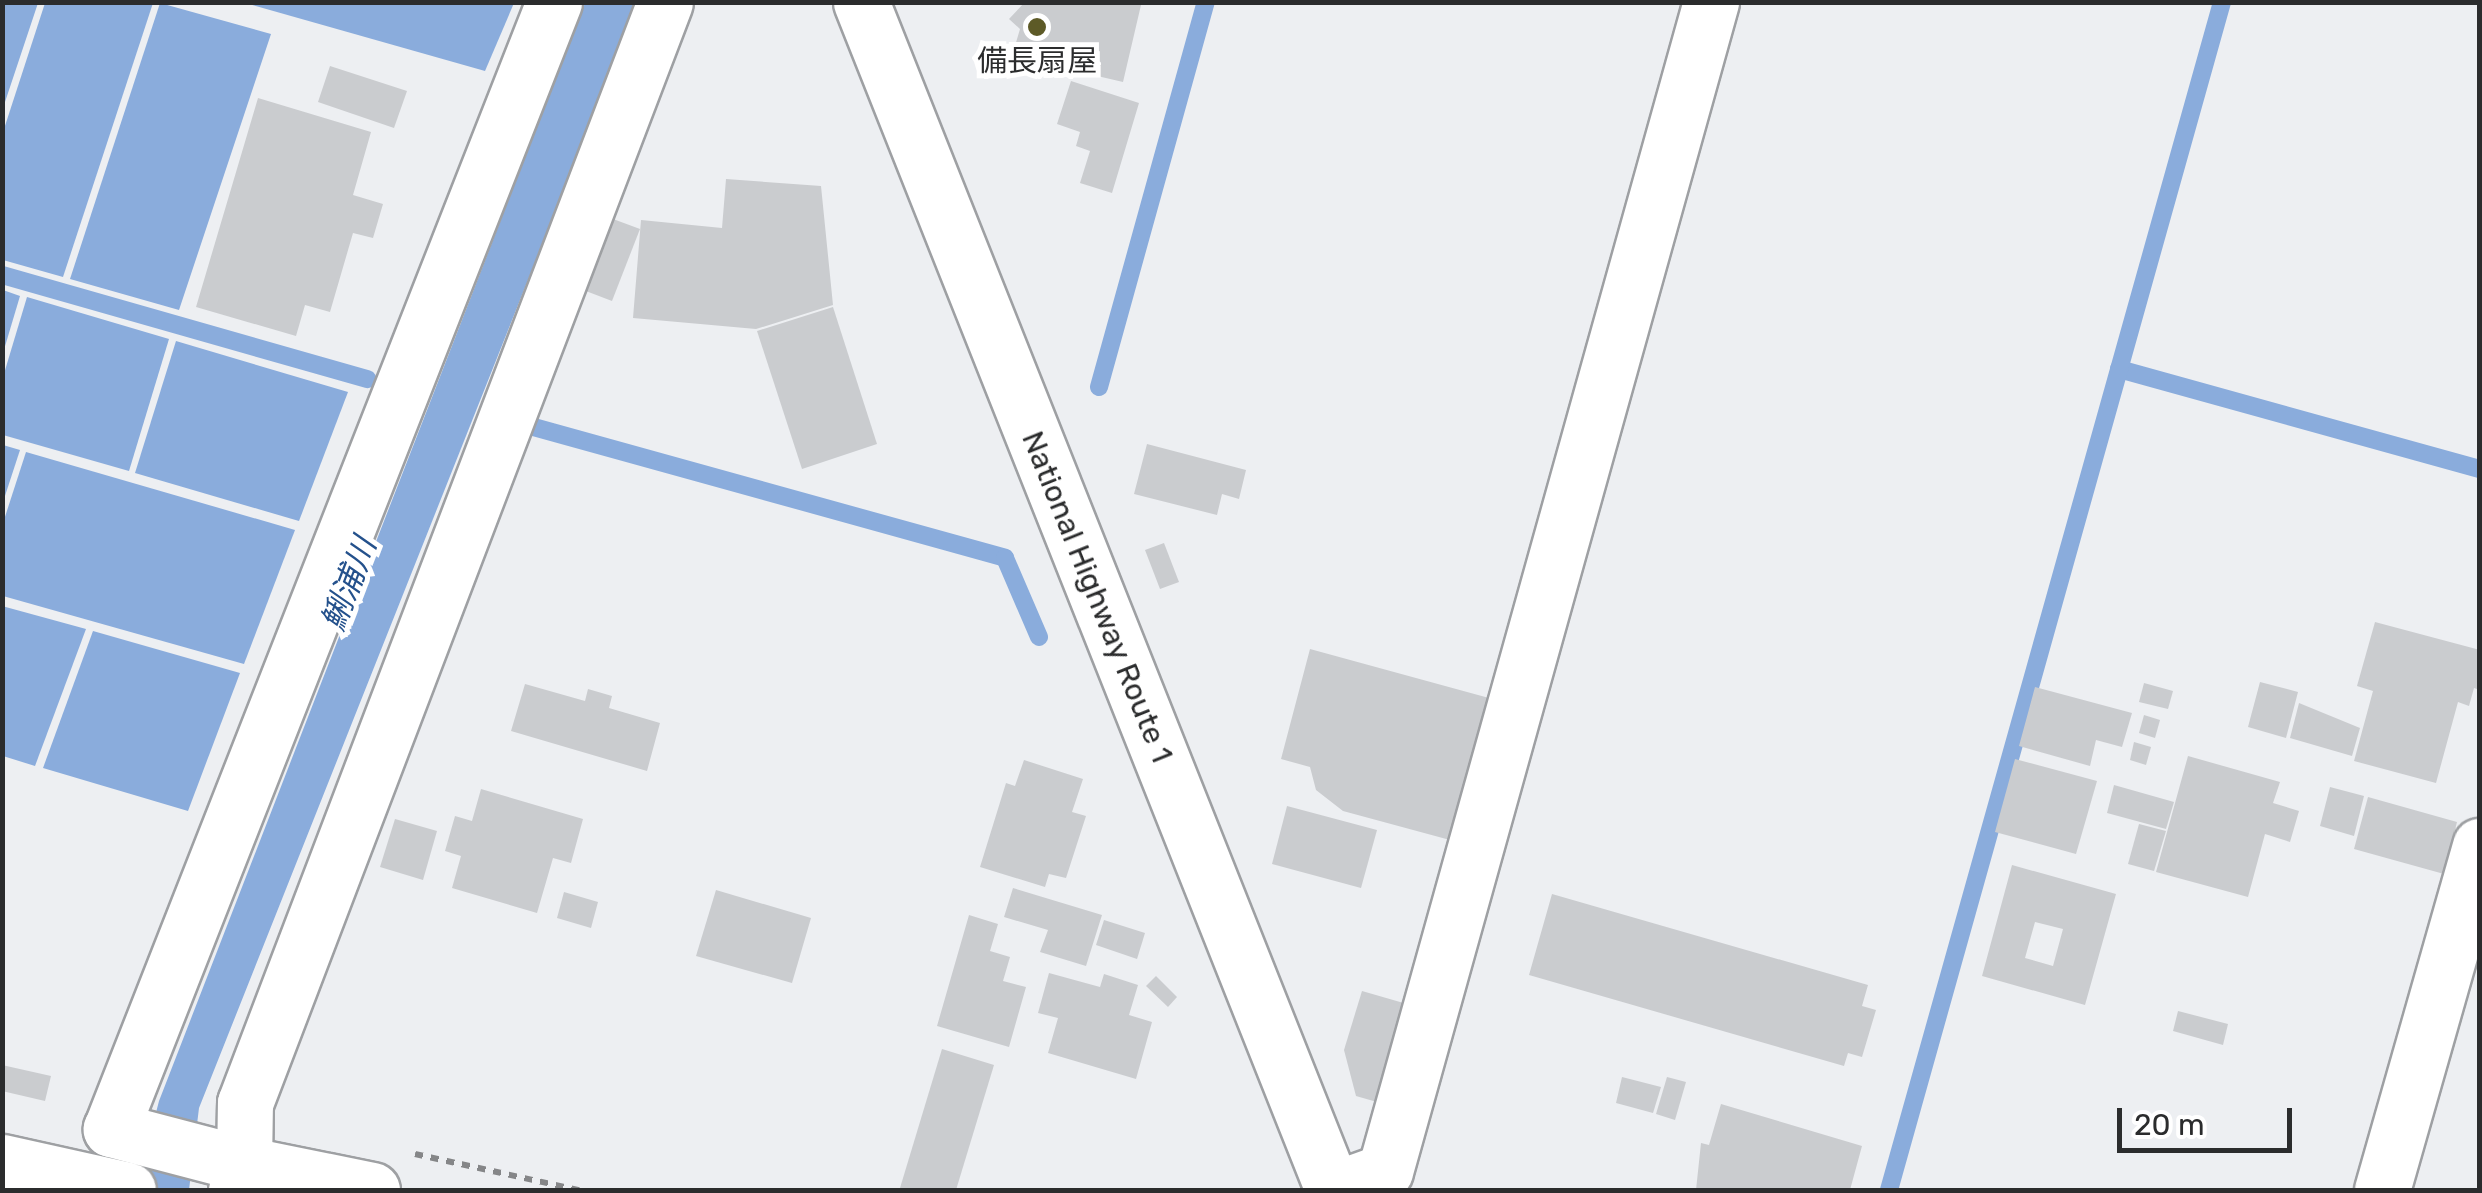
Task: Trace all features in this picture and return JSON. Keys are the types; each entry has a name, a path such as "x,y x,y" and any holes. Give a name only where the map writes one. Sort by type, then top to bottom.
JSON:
{"main road":[{"path":"372,1190 229,1170 140,1136 110,1129 554,2"},
{"path":"229,1170 253,1080 665,2"},
{"name":"National Highway Route 1","path":"861,2 1333,1190"},
{"path":"1333,1190 1385,1171 1711,2"},
{"path":"2382,1190 2480,846"},
{"path":"2,1162 128,1190"}],"water":[{"path":"514,2 485,71 245,3"},
{"path":"2,3 38,3 3,108"},
{"path":"45,3 153,3 63,277 3,260 3,132"},
{"path":"160,3 271,34 179,310 70,279"},
{"path":"585,3 638,3 199,1108 189,1190 136,1190 159,1101"},
{"path":"2,290 20,296 3,353"},
{"path":"27,297 169,339 129,471 3,435 3,377"},
{"path":"176,341 348,392 299,521 135,473"},
{"path":"2,445 20,450 3,502"},
{"path":"26,452 295,530 244,664 3,596 3,523"},
{"path":"2,606 86,629 35,766 3,756"},
{"path":"93,631 240,673 188,811 43,768"}],"building":[{"path":"1025,2 1141,5 1123,82 1012,56 1020,29 1009,19"},
{"path":"330,66 407,91 394,128 318,102"},
{"path":"1071,81 1139,103 1112,193 1080,183 1090,151 1076,146 1080,132 1057,124"},
{"path":"258,98 371,132 353,195 383,204 373,238 353,233 330,312 305,305 296,336 196,307"},
{"path":"726,179 821,186 833,305 756,329 633,318 641,220 722,228"},
{"path":"605,216 640,229 612,301 578,288"},
{"path":"833,307 877,444 802,469 757,331"},
{"path":"1147,444 1246,470 1239,499 1222,494 1217,515 1134,494"},
{"path":"1164,543 1179,582 1160,589 1145,550"},
{"path":"2375,622 2480,650 2480,690 2474,688 2469,706 2458,702 2436,783 2354,761 2373,691 2357,686"},
{"path":"1310,649 1489,698 1450,840 1343,811 1316,790 1310,767 1281,759"},
{"path":"2260,682 2298,692 2286,738 2248,727"},
{"path":"2144,683 2173,691 2168,709 2139,702"},
{"path":"525,684 585,701 588,689 612,696 609,708 660,723 647,771 511,731"},
{"path":"2035,687 2132,713 2122,747 2096,740 2090,766 2019,746"},
{"path":"2299,703 2360,728 2352,756 2290,738"},
{"path":"2144,715 2160,720 2155,738 2139,733"},
{"path":"2134,742 2151,747 2146,765 2130,760"},
{"path":"2188,756 2280,782 2273,803 2299,811 2290,842 2265,834 2248,897 2156,872"},
{"path":"2015,759 2097,781 2076,854 1995,832"},
{"path":"1024,760 1083,779 1072,812 1086,816 1066,878 1049,874 1045,887 980,867 1006,783 1015,786"},
{"path":"2114,785 2174,802 2166,829 2107,813"},
{"path":"2330,787 2364,796 2354,836 2320,826"},
{"path":"481,789 583,819 571,863 553,858 537,913 452,888 461,856 445,851 455,816 472,821"},
{"path":"2368,797 2457,822 2444,874 2354,849"},
{"path":"1287,806 1377,830 1361,888 1272,864"},
{"path":"395,819 437,831 423,880 380,867"},
{"path":"2139,824 2166,831 2154,871 2128,864"},
{"path":"2012,865 2116,894 2085,1005 1982,976","holes":["2035,922 2063,929 2053,966 2025,958"]},
{"path":"1013,888 1102,915 1086,966 1040,952 1048,930 1004,917"},
{"path":"716,890 811,918 792,983 696,956"},
{"path":"564,892 598,902 591,928 557,918"},
{"path":"1552,894 1868,985 1862,1006 1876,1010 1862,1057 1848,1053 1844,1066 1529,975"},
{"path":"969,915 998,924 990,951 1010,957 1003,981 1026,987 1009,1047 937,1026"},
{"path":"1104,920 1145,933 1137,959 1096,945"},
{"path":"1049,973 1100,987 1104,974 1138,985 1129,1015 1152,1022 1136,1079 1048,1053 1058,1018 1038,1013"},
{"path":"1156,976 1177,997 1168,1007 1146,986"},
{"path":"1362,991 1407,1004 1377,1102 1356,1096 1344,1050"},
{"path":"2178,1011 2228,1024 2223,1045 2173,1031"},
{"path":"942,1049 994,1065 956,1190 900,1188"},
{"path":"2,1065 51,1076 45,1101 2,1091"},
{"path":"1622,1077 1661,1087 1653,1113 1616,1103"},
{"path":"1667,1077 1686,1082 1675,1120 1656,1114"},
{"path":"1721,1104 1862,1146 1850,1190 1696,1190 1701,1143 1709,1145"}],"waterway":[{"path":"1099,387 1206,2"},
{"path":"1889,1190 2222,2"},
{"path":"2,275 368,379"},
{"path":"2119,369 2480,469"},
{"path":"530,426 1005,558 1039,637"}],"place":[{"name":"備長扇屋","path":"1037,27"}],"water label":[{"name":"鯏浦川","path":"349,584"}]}
